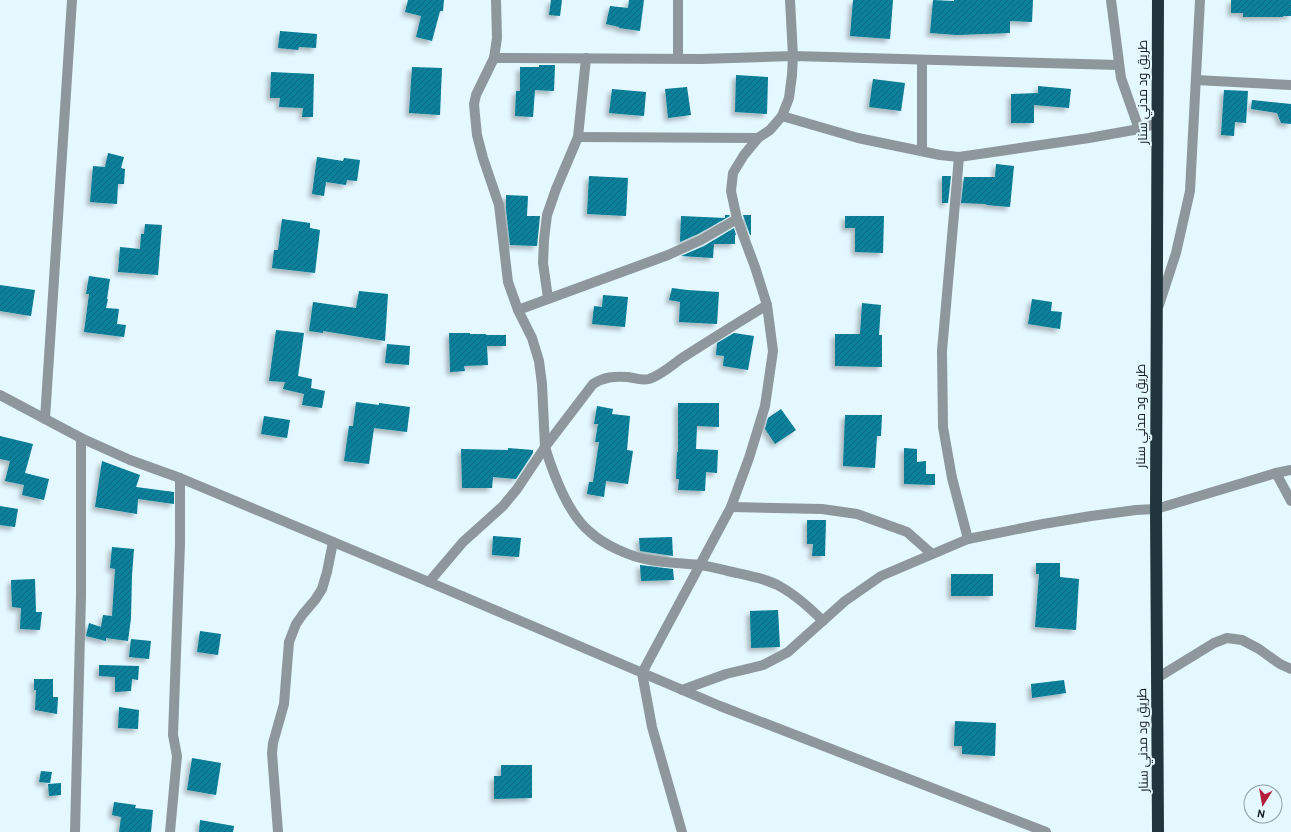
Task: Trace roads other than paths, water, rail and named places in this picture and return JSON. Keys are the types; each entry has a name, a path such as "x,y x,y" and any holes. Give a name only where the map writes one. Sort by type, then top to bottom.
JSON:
{"highway":[{"name":"طريق ود مدني سنار","path":"1158,0 1156,312 1156,678 1158,832"}],"street":[{"path":"45,419 72,0"},
{"path":"496,0 496,38 494,58 476,95 474,104 477,135 499,205 508,282 518,310 532,338 539,361 542,384 545,447 560,487 573,512 589,532 610,546 649,560 700,565 754,577 780,586 809,606 823,621"},
{"path":"678,0 678,58"},
{"path":"682,832 652,727 642,673 731,507 749,458 765,406 773,351 767,305 737,219 731,191 733,173 744,154 758,138 770,130 782,116 789,98 793,56 790,0"},
{"path":"1110,0 1119,65 1129,103 1139,129"},
{"path":"1156,312 1176,253 1190,191 1200,0"},
{"path":"494,58 678,58 793,56 1119,65"},
{"path":"548,298 543,263 547,215 578,136 586,58"},
{"path":"922,60 922,151"},
{"path":"1196,80 1291,86"},
{"path":"782,116 858,138 940,155 959,157 1089,138 1158,124"},
{"path":"578,136 758,138"},
{"path":"959,157 942,351 943,427 952,478 968,540"},
{"path":"518,310 668,255 701,240 737,219"},
{"path":"429,582 463,542 503,506 517,489 545,447 593,384 602,379 612,377 628,377 640,380 649,379 767,305"},
{"path":"0,395 81,438 130,460 180,478 720,706 1046,832"},
{"path":"75,832 81,596 81,438"},
{"path":"682,690 726,674 763,664 788,652 845,601 880,576 968,540 1043,524 1091,516 1136,510 1156,510 1276,473 1291,470"},
{"path":"1276,473 1291,501"},
{"path":"170,832 178,756 173,735 180,544 180,478"},
{"path":"731,507 822,509 856,514 907,532 932,554"},
{"path":"278,832 272,753 273,742 284,704 289,642 296,624 322,589 333,542"},
{"path":"1156,678 1214,643 1227,638 1242,640 1259,649 1280,664 1291,669"}]}
